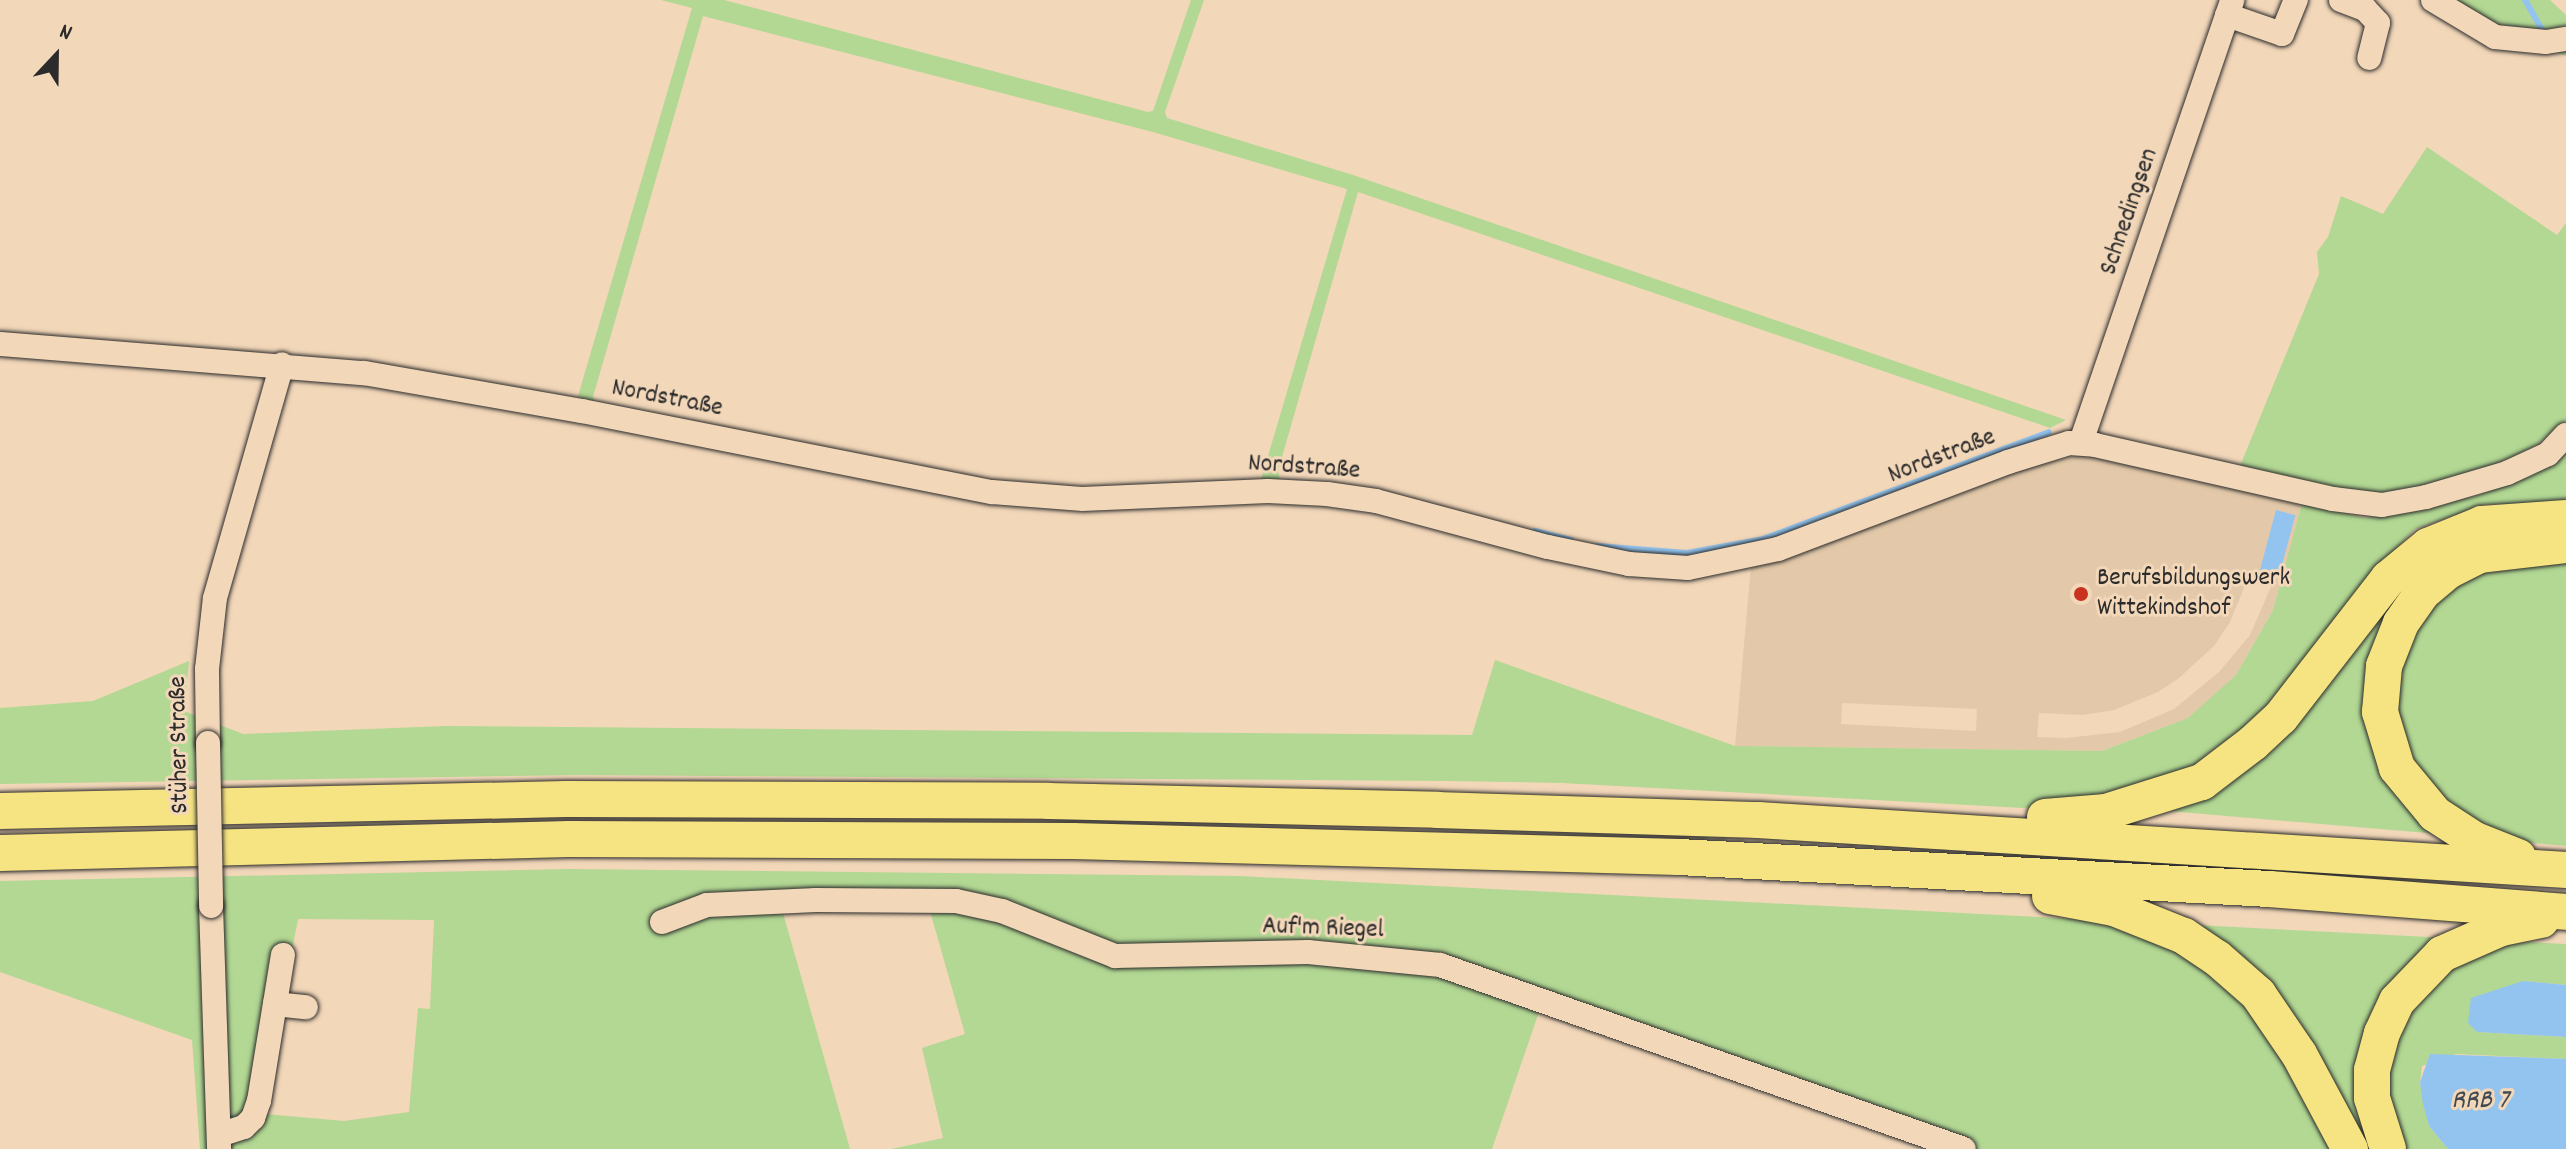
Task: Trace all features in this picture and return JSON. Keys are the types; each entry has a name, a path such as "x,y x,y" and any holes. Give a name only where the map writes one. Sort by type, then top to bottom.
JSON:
{"highway":[{"path":"1985,832 2012,816 2059,818 2106,812 2202,782 2281,717 2388,579 2428,546 2482,524 2566,518"},
{"path":"2566,545 2479,555 2448,571 2423,592 2401,623 2384,666 2380,712 2397,768 2435,814 2475,840 2519,858 2566,869"},
{"path":"0,811 566,799 1048,801 1758,820 2566,869"},
{"path":"0,853 569,839 1058,841 1679,857 2269,889 2566,913"},
{"path":"1965,871 2031,895 2078,899 2114,908 2184,936 2217,958 2258,994 2299,1054 2350,1149"},
{"path":"2388,1149 2385,1098 2372,1070 2382,1033 2397,1001 2442,954 2501,928 2566,913"}],"street":[{"path":"2229,7 2282,34 2296,0"},
{"path":"2341,0 2365,9 2378,23 2369,58"},
{"path":"2433,0 2495,37 2546,42 2566,39"},
{"name":"Schnedingsen","path":"2081,442 2229,7"},
{"name":"Nordstraße","path":"0,344 282,364 364,373 582,411 992,492 1082,499 1268,491 1327,494 1376,501 1561,550 1629,564 1688,568 1778,549 2050,447 2081,442 2269,486 2382,505 2426,497 2507,473 2548,454 2566,435"},
{"name":"Stüher Straße","path":"282,364 215,598 207,669 219,1142 253,1118 283,955"},
{"name":"Auf'm Riegel","path":"662,922 707,905 816,900 956,901 1031,921 1066,939 1115,956 1308,952 1440,965 1952,1148"},
{"path":"275,1004 306,1007"}],"shaded area":[{"path":"2085,454 2302,503 2273,610 2236,675 2212,699 2188,718 2102,751 1735,746 1751,566 2029,467","holes":["2249,576 2273,582 2250,635 2219,672 2174,709 2120,732 2066,738 2037,737 2039,713 2083,715 2114,710 2158,692 2179,678 2214,646 2230,622","1842,703 1977,709 1976,731 1841,724"]}],"green space":[{"path":"661,0 724,0 1148,112 1153,111 1191,0 1204,0 1165,112 1167,118 1353,175 2066,420 2050,428 1358,192 1278,471 1281,483 1260,483 1347,189 1153,132 703,16 593,397 596,406 578,396 692,8"},
{"path":"2424,0 2550,0 2566,15 2566,56"},
{"path":"2427,147 2557,235 2566,223 2566,420 2538,444 2501,464 2419,487 2378,493 2348,492 2240,466 2319,274 2317,252 2328,237 2341,196 2383,214"},
{"path":"2566,450 2566,506 2487,504 2415,529 2380,566 2243,735 2198,764 2146,786 2082,803 2023,808 1562,783 1447,781 577,775 0,784 0,708 93,701 189,661 184,711 243,734 445,726 1472,735 1495,660 1735,746 2102,751 2188,718 2236,675 2273,610 2302,503 2366,518 2476,496 2552,464"},
{"path":"2436,552 2370,661 2439,834 2157,810 2352,637"},
{"path":"2566,559 2566,846 2513,841 2441,803 2410,762 2393,714 2396,672 2431,602 2476,569"},
{"path":"569,869 1239,876 2566,944 2566,985 2523,981 2477,1032 2566,1037 2566,1059 2456,1054 2422,1066 2420,1082 2429,1126 2448,1149 1928,1149 1540,1009 1492,1149 891,1149 943,1138 922,1048 965,1034 930,911 783,913 850,1149 200,1149 192,1040 0,972 0,881","holes":["298,919 434,920 430,1009 418,1008 409,1112 344,1121 265,1114"]}],"water":[{"path":"2276,510 2295,515 2279,575 2260,570"},
{"path":"2523,981 2566,985 2566,1037 2477,1032 2468,1023 2471,998"},
{"name":"RRB 7","path":"2430,1054 2566,1059 2566,1149 2448,1149 2429,1126 2423,1104 2420,1082"}],"waterway":[{"path":"2525,0 2545,35"},
{"path":"1597,546 1687,553 1763,539 2049,432"},
{"path":"1535,531 1571,540"}],"place":[{"name":"Berufsbildungswerk Wittekindshof","path":"2081,594"}]}
